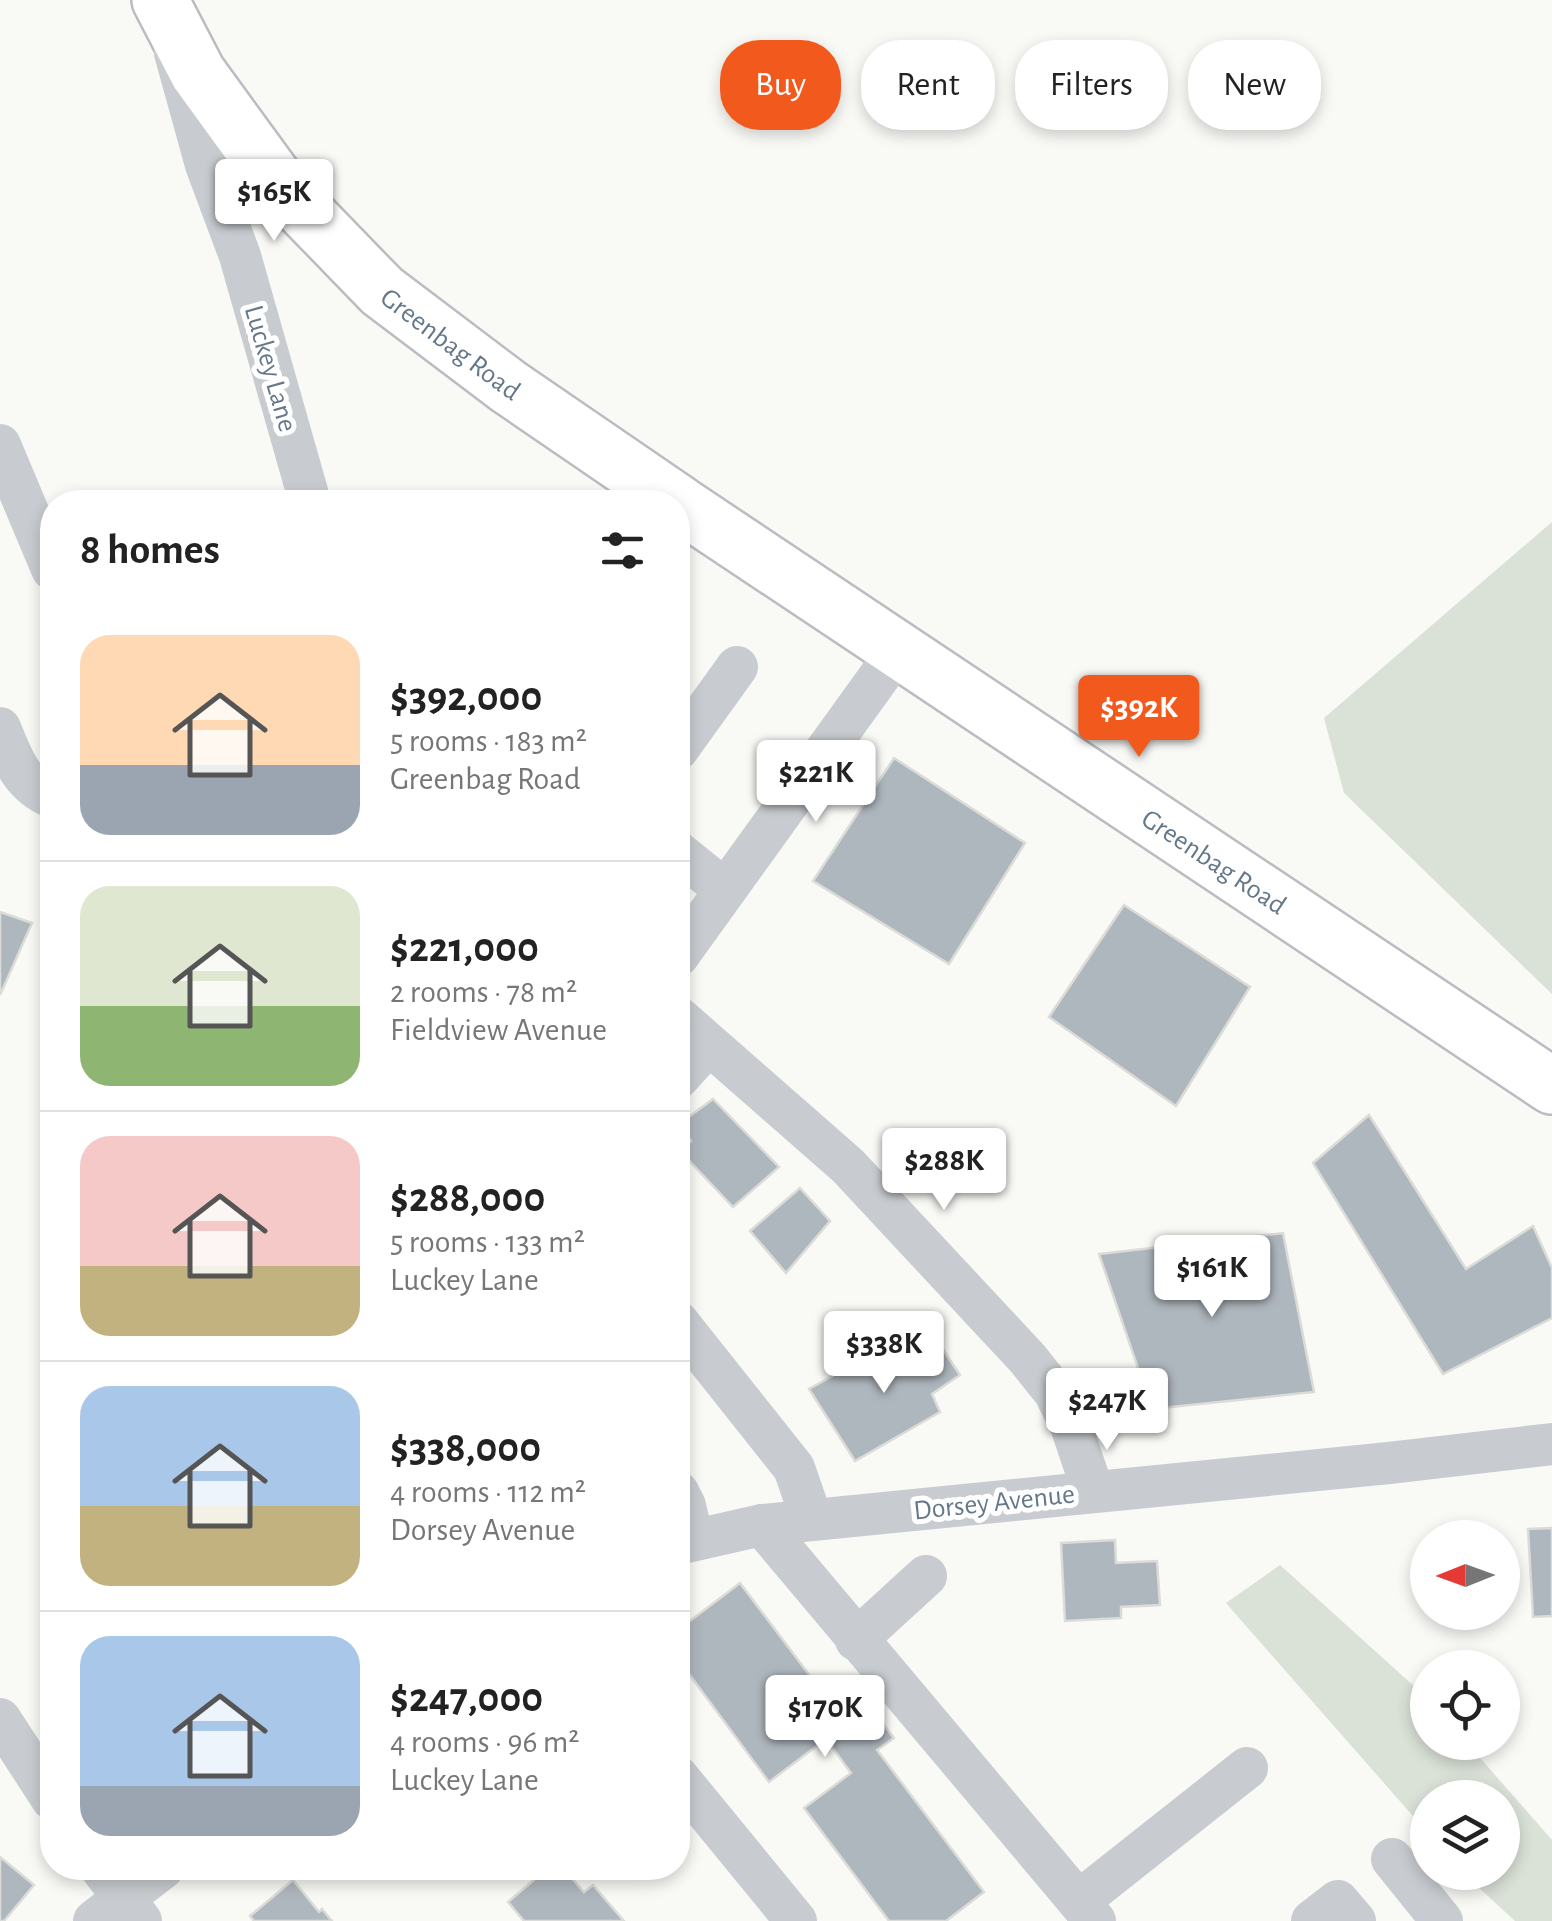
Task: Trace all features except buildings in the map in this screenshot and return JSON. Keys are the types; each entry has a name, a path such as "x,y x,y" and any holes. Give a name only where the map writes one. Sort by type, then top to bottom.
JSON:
{"main road":[{"name":"Greenbag Road","path":"161,3 198,73 281,188 382,291 509,388 658,490"},
{"name":"Greenbag Road","path":"690,512 1552,1086"}],"street":[{"name":"Luckey Lane","path":"161,3 206,164 240,256 307,490"},
{"path":"0,445 40,540"},
{"path":"690,939 897,652"},
{"path":"690,733 737,667"},
{"path":"0,728 22,776 40,792"},
{"path":"690,862 724,890"},
{"path":"693,1031 848,1166 1028,1359 1055,1393 1093,1491"},
{"path":"690,1337 794,1468 812,1520"},
{"name":"Dorsey Avenue","path":"690,1541 762,1525 1389,1464 1552,1444"},
{"path":"762,1525 1087,1911 1247,1768"},
{"path":"856,1640 926,1576"},
{"path":"0,1720 40,1781"},
{"path":"690,1792 796,1921"},
{"path":"1392,1860 1442,1921"},
{"path":"115,1902 147,1880"},
{"path":"1312,1921 1338,1901 1355,1921"}],"shaded area":[{"path":"1552,522 1552,994 1344,793 1324,718"},
{"path":"1280,1565 1410,1683 1410,1760 1482,1760 1499,1780 1410,1780 1410,1813 1226,1603"},
{"path":"1520,1803 1552,1840 1552,1921 1515,1921 1481,1890 1520,1890"}]}
